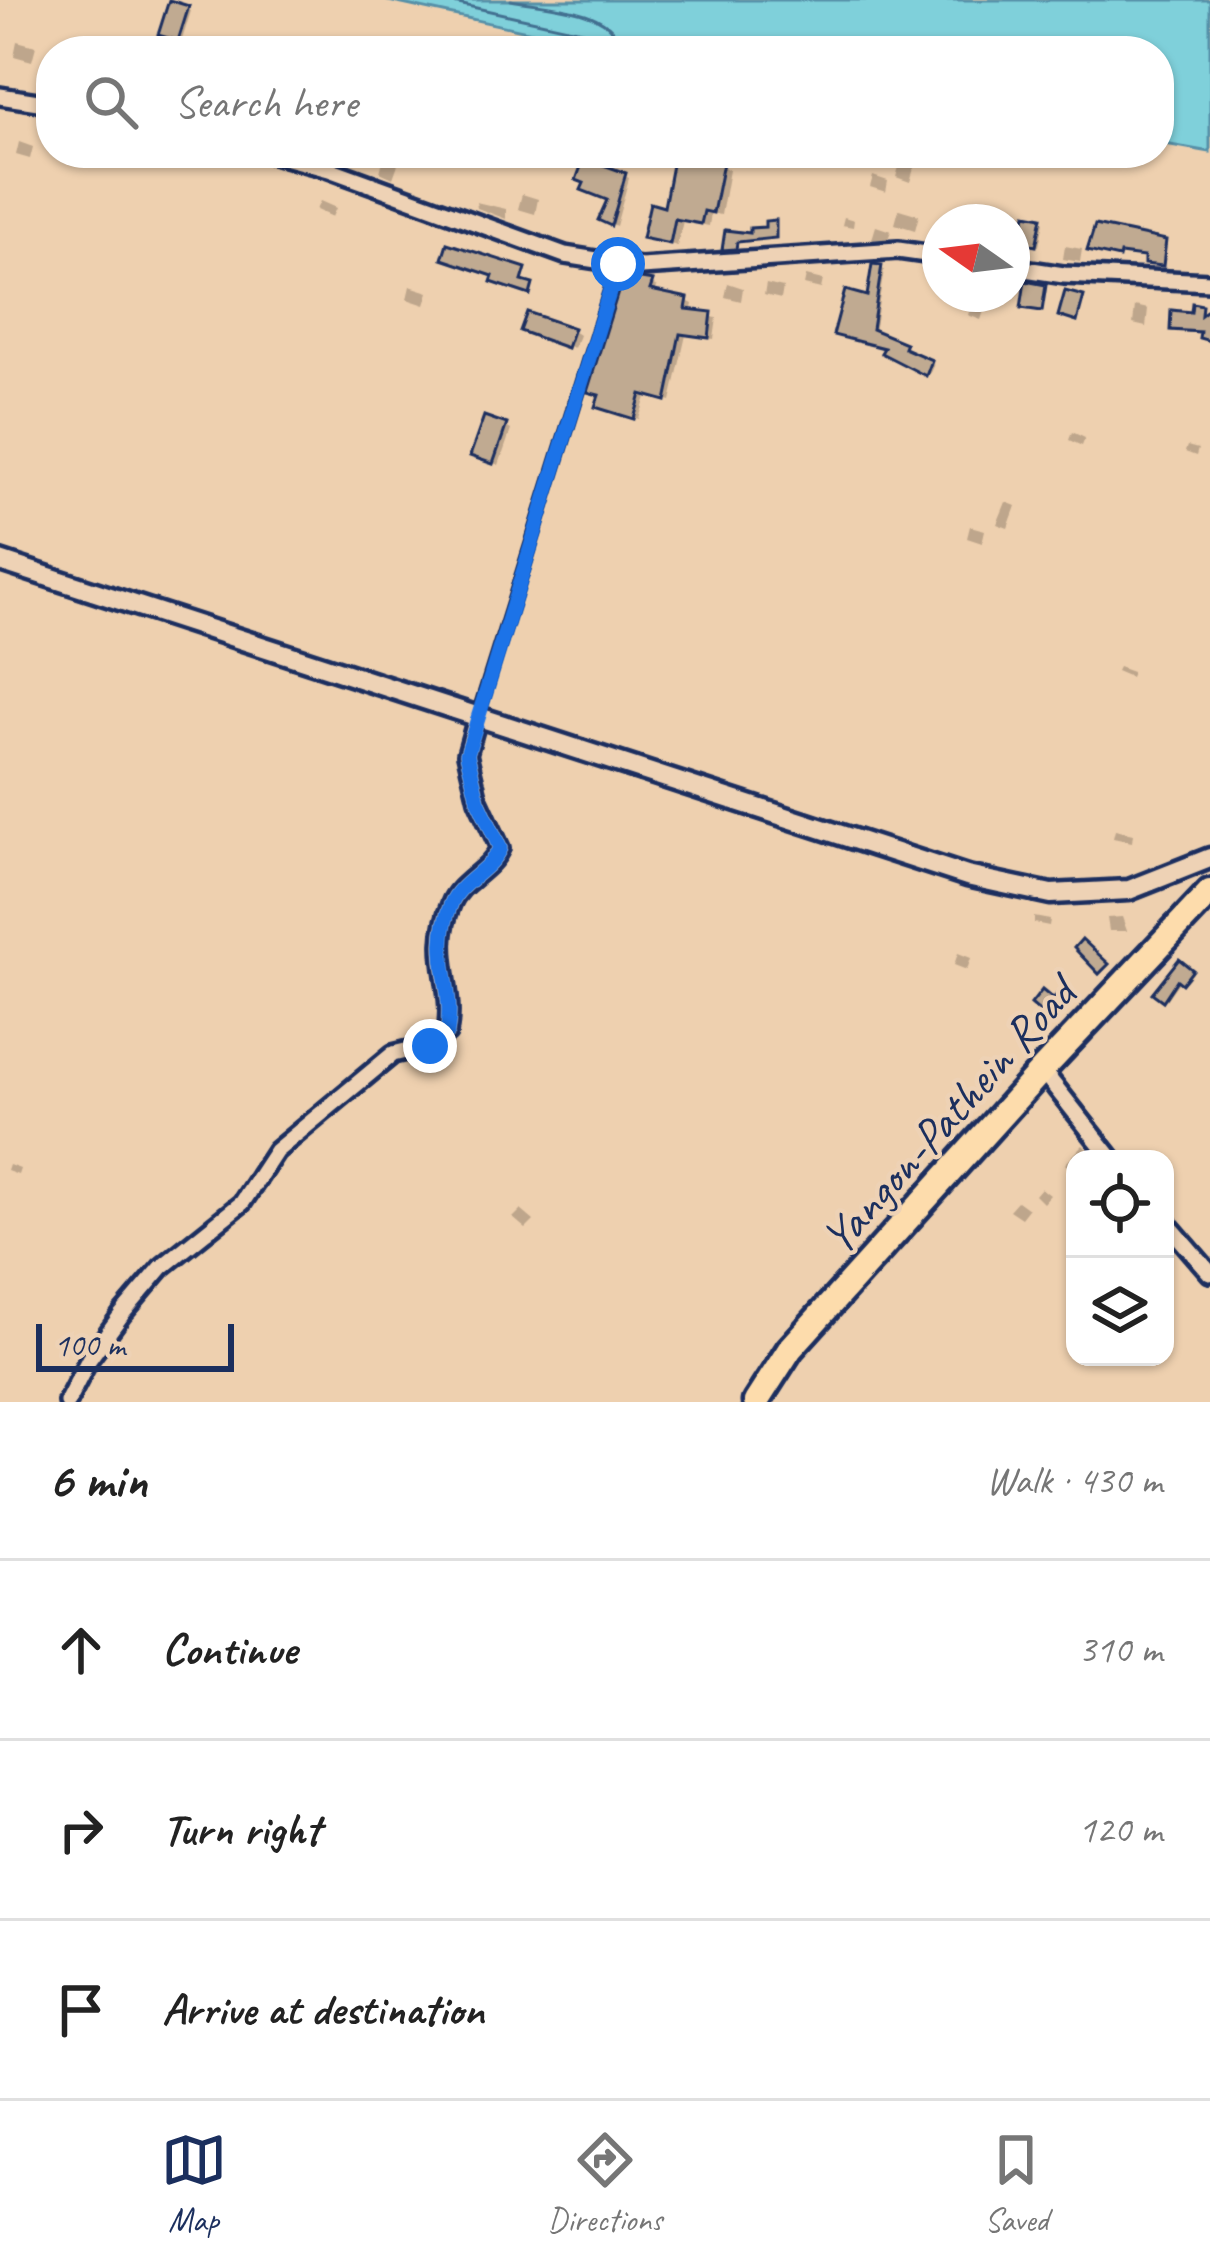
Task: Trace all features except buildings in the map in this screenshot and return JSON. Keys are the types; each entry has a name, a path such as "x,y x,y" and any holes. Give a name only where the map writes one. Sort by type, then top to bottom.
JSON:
{"highway":[{"name":"Yangon-Pathein Road","path":"756,1402 790,1349 1210,892"}],"street":[{"path":"0,96 36,102"},
{"path":"325,168 565,255 618,264 641,267 898,250 922,253"},
{"path":"1030,270 1210,282"},
{"path":"0,561 967,876 1051,893 1129,890 1210,858"},
{"path":"68,1402 88,1359 122,1314 162,1268 242,1203 275,1151 393,1054 430,1046 447,1033 452,1008 440,964 447,915 452,898 487,867 500,848 478,800 467,754 478,715"},
{"path":"1042,1070 1105,1150"},
{"path":"1174,1231 1210,1273"}],"lane":[{"path":"478,715 618,264"}],"water":[{"path":"384,0 1210,0 1210,152 1174,146 1174,36 550,36"}],"route":[{"path":"430,1046 447,1033 452,1008 440,964 442,932 452,898 487,867 500,848 478,800 467,754 618,264"}]}
